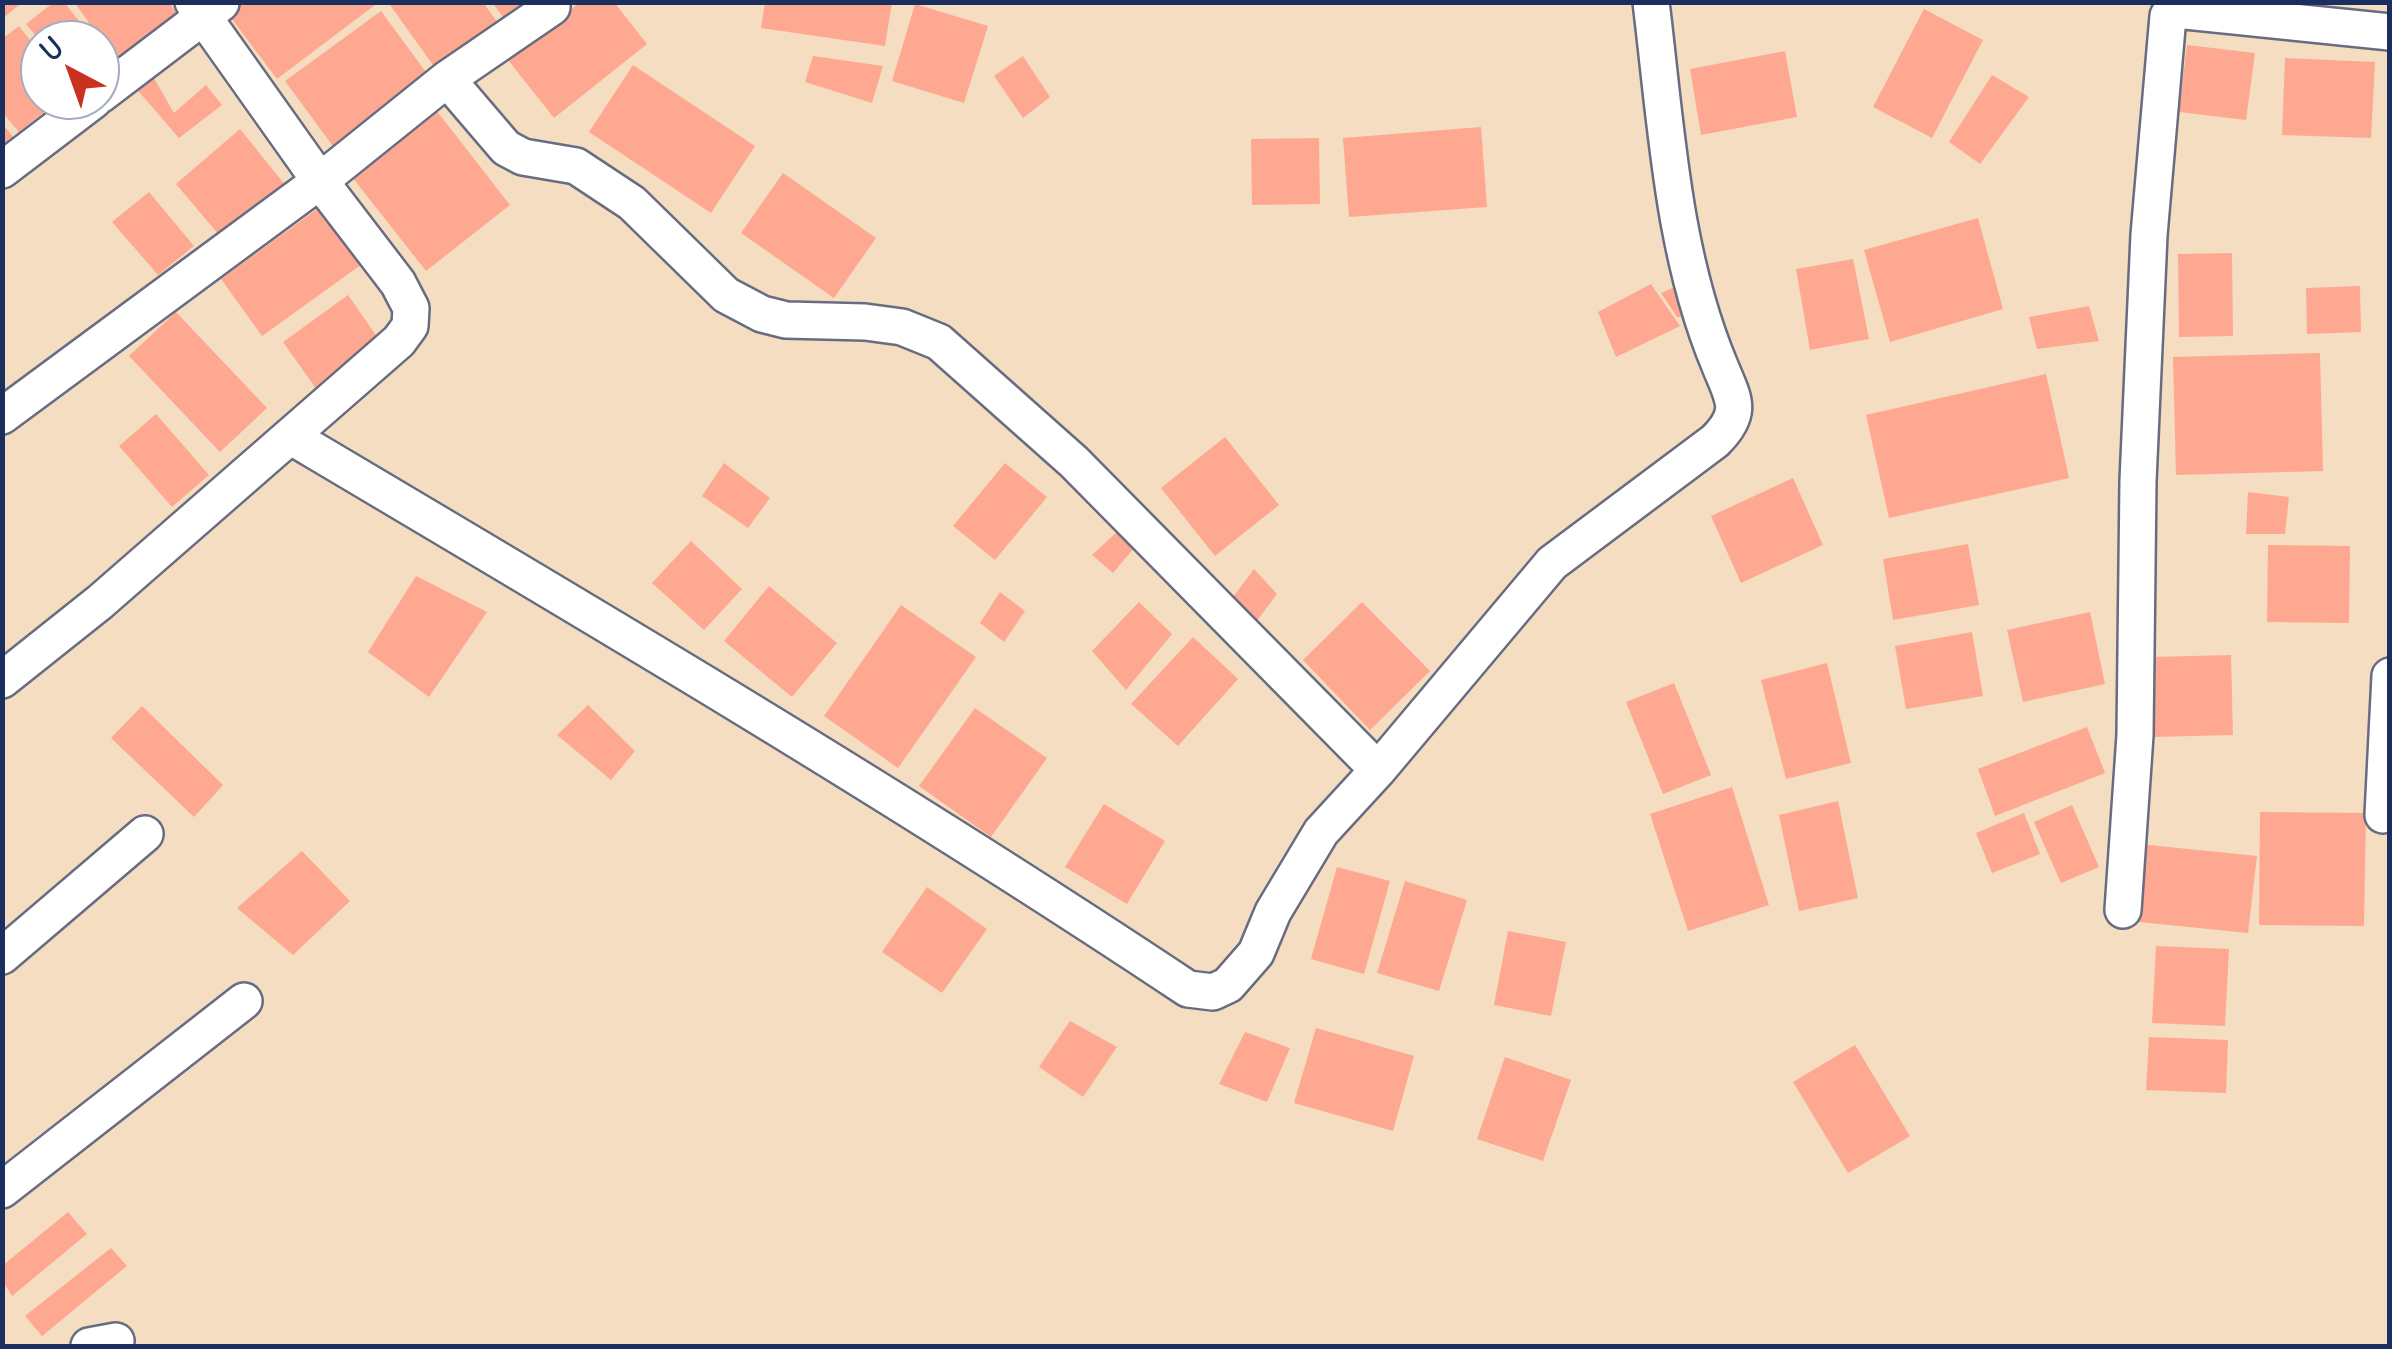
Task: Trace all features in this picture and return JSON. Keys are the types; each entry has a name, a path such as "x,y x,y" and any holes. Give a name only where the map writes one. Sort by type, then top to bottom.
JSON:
{"street":[{"path":"290,436 589,613 1015,874 1188,990 1213,992 1228,985 1256,952 1272,912 1321,832 1552,563 1715,441 1734,417 1736,403 1714,353 1687,257 1673,183 1651,2"},
{"path":"2,680 100,602 399,341 410,326 411,308 398,283 320,181 206,7 120,78"},
{"path":"2,416 320,181 446,79 552,7"},
{"path":"2124,910 2135,735 2138,481 2149,235 2168,16 2176,10 2390,32"},
{"path":"446,79 506,148 523,157 576,166 632,203 726,296 762,314 786,320 884,324 940,342 1074,462 1378,770"},
{"path":"2,170 68,120"},
{"path":"2383,815 2390,676"},
{"path":"2,956 145,834"},
{"path":"2,1190 244,1000"}],"building":[{"path":"2,2 17,2 19,5 2,19"},
{"path":"54,2 64,2 78,20 31,20"},
{"path":"74,2 169,2 176,13 120,55 120,20 87,20"},
{"path":"235,2 379,2 277,79 225,10"},
{"path":"483,2 500,26 438,72 390,5"},
{"path":"492,2 533,2 507,23"},
{"path":"580,2 614,2 647,44 554,118 508,60"},
{"path":"765,2 892,2 885,46 761,28"},
{"path":"915,4 988,26 964,103 892,81"},
{"path":"1924,9 1983,40 1932,138 1873,107"},
{"path":"381,11 431,79 335,149 285,81"},
{"path":"20,27 20,120 34,120 19,132 2,112 2,39"},
{"path":"2187,45 2255,53 2246,120 2179,112"},
{"path":"1785,51 1797,117 1701,135 1690,69"},
{"path":"813,56 883,66 872,103 805,82"},
{"path":"1023,56 1050,97 1023,118 994,76"},
{"path":"2285,58 2375,62 2371,138 2282,135"},
{"path":"633,65 755,146 711,213 589,132"},
{"path":"151,73 174,113 206,85 222,105 179,138 134,86"},
{"path":"1992,75 2029,97 1980,164 1949,142"},
{"path":"436,110 510,205 426,271 352,177"},
{"path":"2,123 14,138 2,147"},
{"path":"1481,127 1487,207 1349,217 1343,138"},
{"path":"240,129 286,186 219,235 176,184"},
{"path":"1319,138 1320,204 1252,205 1251,139"},
{"path":"783,173 876,238 834,298 741,233"},
{"path":"149,192 194,246 158,275 112,222"},
{"path":"324,204 365,262 262,336 221,279"},
{"path":"1978,218 2003,309 1890,342 1864,250"},
{"path":"2232,253 2233,336 2179,337 2178,254"},
{"path":"1853,259 1869,339 1810,350 1796,269"},
{"path":"1684,283 1695,317 1677,317 1661,293"},
{"path":"1651,284 1680,326 1616,357 1598,312"},
{"path":"2360,286 2361,332 2307,334 2306,288"},
{"path":"348,295 382,344 317,390 283,342"},
{"path":"2089,306 2099,341 2037,349 2029,317"},
{"path":"176,312 267,408 220,452 129,356"},
{"path":"2320,353 2323,471 2176,475 2173,357"},
{"path":"2046,374 2069,478 1889,518 1866,415"},
{"path":"156,414 209,475 172,507 119,446"},
{"path":"1225,437 1279,505 1215,556 1161,488"},
{"path":"724,463 770,498 748,528 702,496"},
{"path":"1005,463 1047,497 995,560 953,526"},
{"path":"1793,478 1823,545 1741,583 1711,516"},
{"path":"2248,492 2289,497 2285,534 2246,534"},
{"path":"1118,531 1134,548 1113,573 1092,555"},
{"path":"691,541 742,589 704,630 652,583"},
{"path":"1968,544 1979,605 1893,620 1883,559"},
{"path":"2268,545 2350,546 2349,623 2267,622"},
{"path":"1254,569 1277,594 1256,622 1230,601"},
{"path":"416,576 487,612 429,697 368,652"},
{"path":"769,586 837,643 792,697 724,641"},
{"path":"1000,592 1025,611 1004,642 980,623"},
{"path":"1139,602 1172,634 1126,690 1092,651"},
{"path":"1362,602 1430,671 1370,730 1303,660"},
{"path":"901,605 976,657 898,768 824,716"},
{"path":"2090,612 2105,684 2023,702 2007,630"},
{"path":"1972,632 1983,696 1906,709 1895,646"},
{"path":"1193,637 1238,679 1178,746 1131,704"},
{"path":"2231,655 2233,735 2153,737 2151,657"},
{"path":"1827,663 1851,763 1786,779 1761,680"},
{"path":"1674,683 1711,775 1663,794 1626,702"},
{"path":"588,705 635,751 611,780 557,735"},
{"path":"142,706 223,785 194,817 111,738"},
{"path":"975,708 1047,758 991,837 919,786"},
{"path":"2087,727 2105,773 1995,816 1978,769"},
{"path":"1732,787 1769,905 1688,931 1650,814"},
{"path":"1838,801 1858,898 1799,911 1779,815"},
{"path":"1104,804 1165,841 1127,904 1065,867"},
{"path":"2072,805 2099,867 2061,883 2034,822"},
{"path":"2260,812 2366,813 2364,926 2259,925"},
{"path":"2024,813 2040,854 1992,873 1976,833"},
{"path":"2139,844 2257,856 2248,933 2130,921"},
{"path":"302,851 350,901 293,955 237,908"},
{"path":"1337,867 1390,881 1364,974 1311,959"},
{"path":"1405,881 1467,900 1439,991 1377,973"},
{"path":"927,887 987,929 942,993 882,952"},
{"path":"1508,931 1566,942 1551,1016 1494,1005"},
{"path":"2156,946 2229,949 2225,1026 2152,1023"},
{"path":"1070,1021 1117,1047 1083,1097 1039,1067"},
{"path":"1316,1028 1414,1056 1393,1131 1294,1103"},
{"path":"1245,1032 1290,1048 1267,1102 1219,1084"},
{"path":"2149,1037 2228,1040 2226,1093 2146,1090"},
{"path":"1855,1045 1910,1136 1848,1173 1793,1082"},
{"path":"1505,1057 1571,1080 1543,1161 1477,1139"},
{"path":"68,1212 87,1234 12,1296 2,1280 2,1266"},
{"path":"111,1248 127,1266 42,1336 25,1316"}]}
